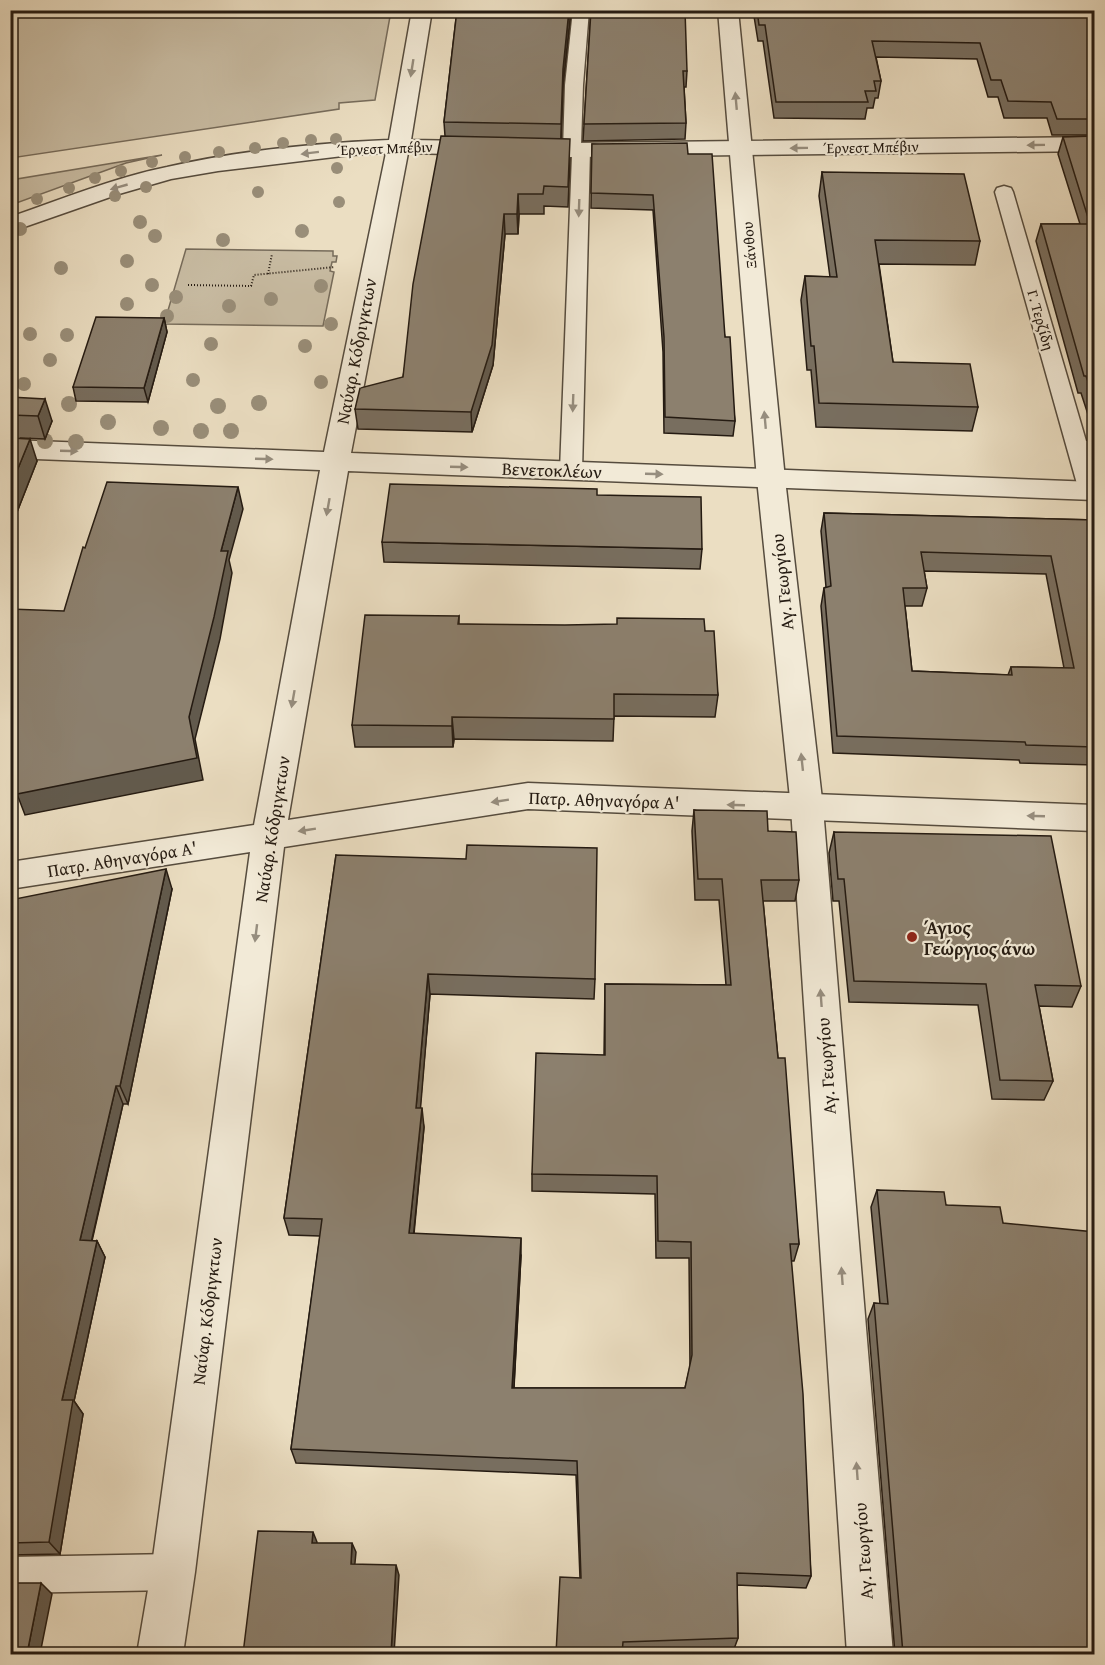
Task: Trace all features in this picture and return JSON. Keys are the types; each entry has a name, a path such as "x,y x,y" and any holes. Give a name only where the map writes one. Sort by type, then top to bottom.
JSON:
{"street":[{"name":"Ναύαρ. Κόδριγκτων","path":"160,1654 173,1572 269,836 336,462 398,146 422,10"},
{"name":"Ξάνθου","path":"728,10 771,479"},
{"name":"Έρνεστ Μπέβιν","path":"10,225 91,195 168,173 218,164 340,149 398,146 577,150 741,149 1095,144"},
{"name":"Βενετοκλέων","path":"10,449 1092,491"},
{"name":"Αγ. Γεωργίου","path":"771,479 807,808 870,1654"},
{"name":"Πατρ. Αθηναγόρα Α'","path":"10,876 528,796 1095,818"}],"lane":[{"path":"571,471 577,150 574,85 581,10"},
{"name":"Γ. Τερζίδη","path":"1004,192 1086,448 1092,491"},
{"path":"10,1575 173,1572"}],"path":[{"path":"268,274 272,254"},
{"path":"188,285 251,286 254,275 330,267"}],"shaded area":[{"path":"10,11 391,11 375,100 339,103 339,109 11,158"},
{"path":"162,155 126,163 11,205 11,180"},
{"path":"186,249 333,251 333,256 337,256 336,262 332,262 330,271 334,272 323,326 164,324"}],"building":[{"path":"457,10 569,10 563,69 561,124 444,122"},
{"path":"591,10 685,10 687,71 683,71 686,123 584,124"},
{"path":"757,10 1095,10 1095,119 1057,119 1051,102 1008,101 1001,80 991,80 980,43 872,41 881,81 874,81 876,91 865,91 868,102 776,102 765,25 759,25"},
{"path":"441,136 570,139 568,187 544,186 543,194 518,194 517,214 504,214 492,345 471,412 355,409 360,388 403,377 413,284"},
{"path":"1095,136 1095,402 1086,376 1084,376 1041,224 1090,224 1063,137"},
{"path":"687,143 688,154 712,154 725,337 730,337 735,421 665,417 664,337 653,195 591,193 592,144"},
{"path":"822,172 964,174 980,241 875,240 893,362 970,364 978,407 819,403 805,276 837,277"},
{"path":"96,317 164,318 144,388 73,387"},
{"path":"10,397 45,399 38,416 10,415"},
{"path":"10,438 30,439 10,488"},
{"path":"107,482 238,487 221,551 228,551 214,617 189,717 197,758 17,794 10,730 10,609 64,611 83,547 85,548"},
{"path":"390,484 597,489 597,495 701,497 702,549 382,542"},
{"path":"824,513 1095,520 1095,747 1026,745 1025,742 837,736 824,588 831,586","holes":["921,552 1051,556 1074,668 1011,667 1012,675 912,671 903,588 927,588"]},
{"path":"365,615 459,616 458,624 617,624 617,618 704,619 705,631 714,631 718,695 614,694 614,719 452,717 452,726 352,725"},
{"path":"694,810 767,811 768,831 796,832 799,880 761,880 778,1058 785,1058 799,1244 790,1244 803,1394 811,1576 737,1573 738,1638 623,1642 622,1654 556,1654 560,1577 581,1578 577,1461 291,1449 322,1219 284,1218 336,855 466,859 467,845 597,848 595,979 428,974 416,1108 422,1108 409,1233 521,1238 512,1388 685,1388 692,1355 691,1242 658,1241 657,1176 532,1174 536,1053 605,1055 605,984 731,985 722,879 698,879"},
{"path":"834,832 1051,836 1081,986 1035,985 1053,1081 1000,1080 986,984 854,981 844,879 838,879"},
{"path":"166,869 120,1086 116,1086 80,1240 97,1241 62,1400 73,1400 49,1542 10,1543 10,900"},
{"path":"877,1190 944,1192 946,1205 1000,1207 1003,1223 1095,1232 1095,1654 903,1654 874,1303 888,1304"},
{"path":"258,1531 313,1532 312,1543 352,1543 351,1564 396,1565 391,1654 243,1654"},
{"path":"10,1583 41,1583 27,1654 10,1654"}],"place":[{"name":"Άγιος Γεώργιος άνω","path":"912,937"}]}
